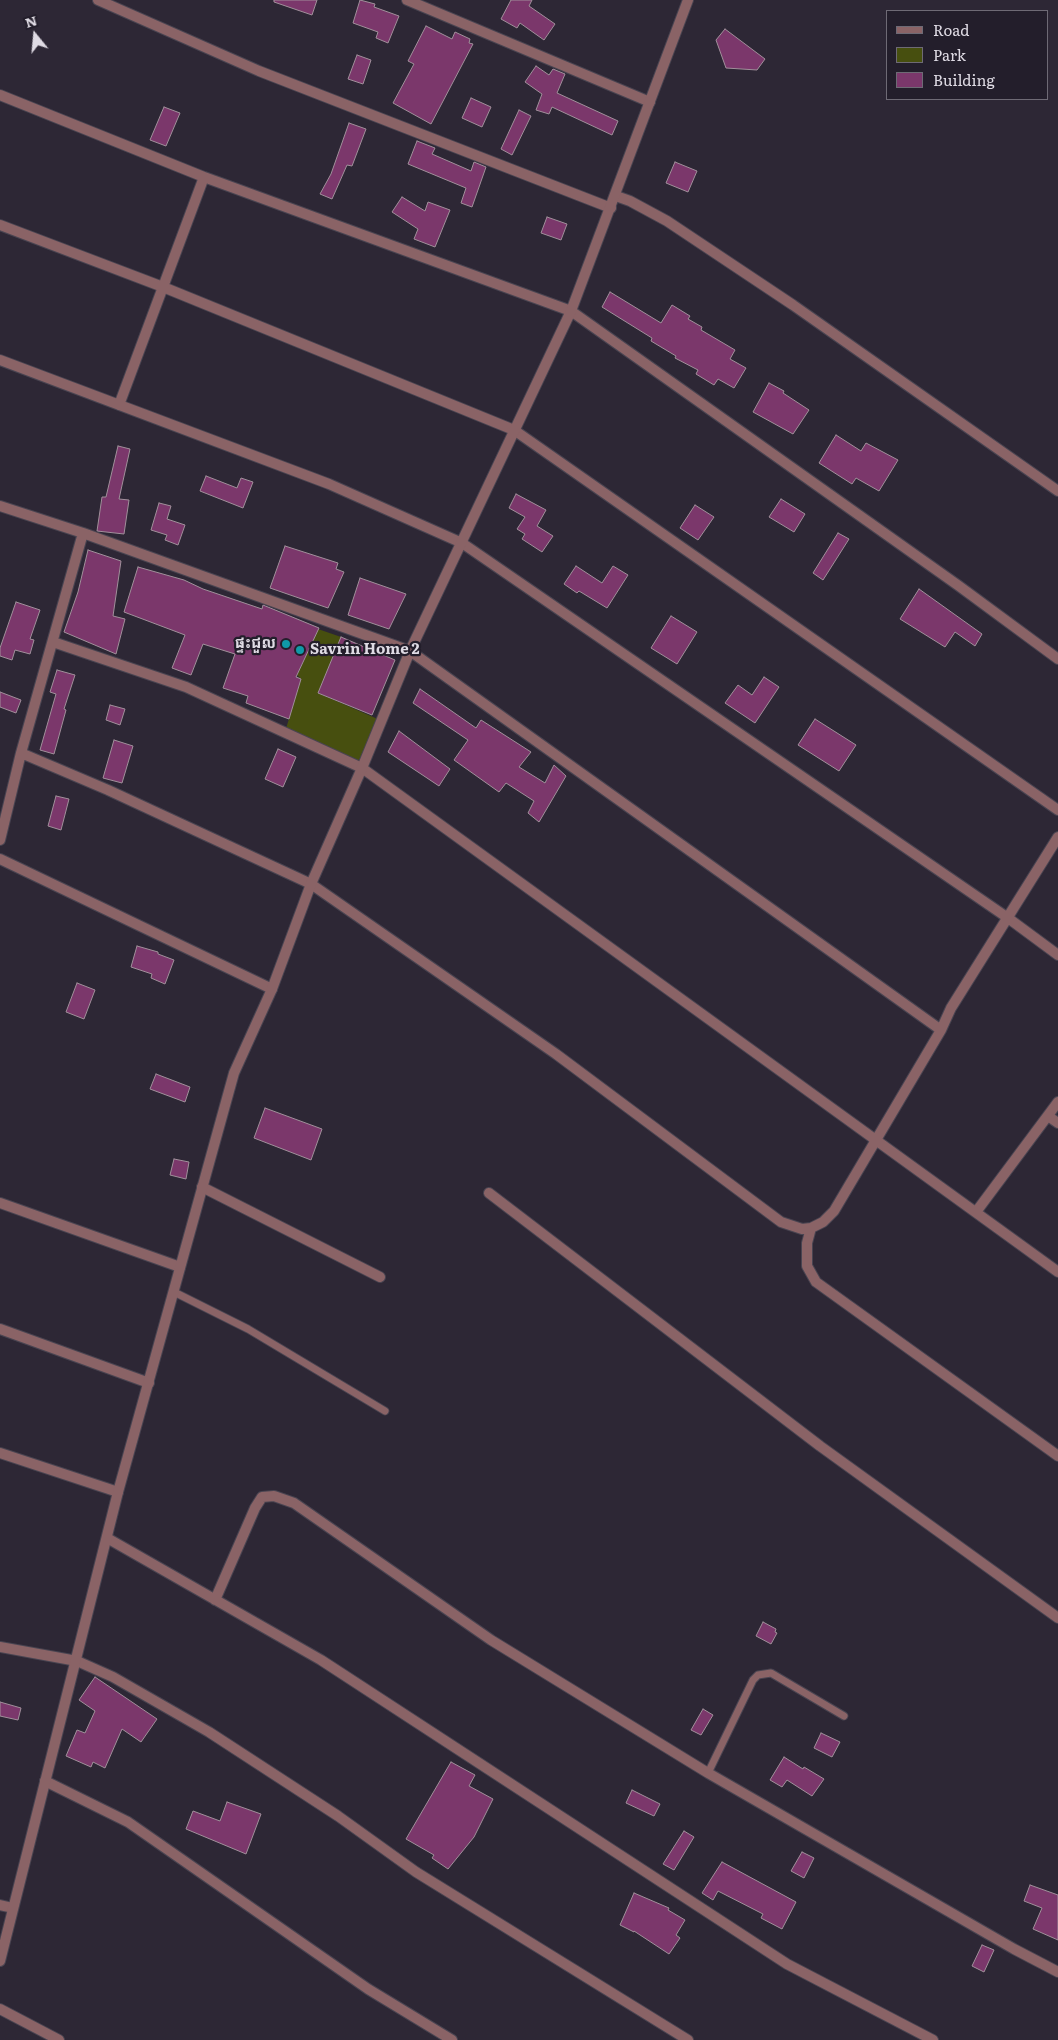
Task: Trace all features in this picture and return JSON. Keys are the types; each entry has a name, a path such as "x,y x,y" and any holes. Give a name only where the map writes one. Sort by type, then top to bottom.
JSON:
{"street":[{"path":"98,0 258,71 611,208"},
{"path":"407,0 650,102"},
{"path":"0,1961 118,1492 234,1072 272,989 312,884 410,651 571,311 616,196 688,0"},
{"path":"0,95 204,177 571,311 959,586 1058,659"},
{"path":"120,405 204,177"},
{"path":"616,196 648,210 683,231 793,305 1058,491"},
{"path":"0,225 164,287 514,430 1058,810"},
{"path":"0,360 329,484 462,544 1008,918 1058,955"},
{"path":"0,506 83,533 410,651 940,1030"},
{"path":"0,840 21,753 54,642 83,533"},
{"path":"54,642 186,687 362,768 1058,1272"},
{"path":"21,753 108,790 312,884 556,1054 781,1222 802,1229 811,1228 823,1222 834,1211 951,1008 1058,837"},
{"path":"0,859 272,989"},
{"path":"976,1212 1058,1102"},
{"path":"1048,1116 1058,1123"},
{"path":"202,1187 380,1277"},
{"path":"489,1193 820,1446 1058,1618"},
{"path":"0,1203 180,1267"},
{"path":"811,1228 807,1243 807,1266 816,1282 1058,1456"},
{"path":"0,1329 149,1383"},
{"path":"0,1453 118,1492"},
{"path":"215,1600 262,1497 274,1496 294,1503 491,1640 708,1773 1014,1949 1058,1972"},
{"path":"107,1538 321,1660 787,1964 933,2040"},
{"path":"0,1647 76,1661 113,1678 209,1732 338,1816 416,1872 688,2040"},
{"path":"45,1781 128,1822 368,1989 452,2040"},
{"path":"0,1905 13,1908"},
{"path":"0,2009 59,2040"}],"lane":[{"path":"174,1292 248,1329 385,1411"},
{"path":"708,1773 753,1680 758,1675 771,1674 844,1716"}],"green space":[{"path":"318,629 341,637 318,693 380,720 362,768 285,732 301,679 297,675"}],"building":[{"path":"274,0 317,0 312,15 274,2"},
{"path":"360,0 375,4 374,7 399,16 388,43 376,38 378,32 353,23"},
{"path":"511,0 532,0 529,6 555,24 544,40 520,23 517,28 501,19"},
{"path":"426,26 452,39 455,32 470,39 469,43 473,44 431,124 393,103 414,64 408,61"},
{"path":"725,29 765,59 757,70 726,68 716,40"},
{"path":"357,55 371,60 363,84 348,79"},
{"path":"536,66 549,75 553,69 565,74 557,93 618,121 612,135 552,107 549,114 536,110 542,94 525,82"},
{"path":"471,98 491,107 482,127 462,118"},
{"path":"164,107 180,113 166,146 150,140"},
{"path":"519,110 531,116 512,155 501,149"},
{"path":"349,123 366,129 352,166 347,165 332,199 320,194 331,174"},
{"path":"417,141 435,148 432,154 471,171 474,162 486,167 472,207 461,203 466,188 408,164"},
{"path":"675,162 697,171 688,192 666,183"},
{"path":"402,197 425,211 428,202 450,210 435,247 414,239 418,229 392,212"},
{"path":"547,217 567,224 561,240 541,233"},
{"path":"610,292 661,323 672,305 690,316 688,319 702,327 701,330 735,350 730,359 746,368 734,388 718,379 714,385 696,374 698,370 675,358 676,356 651,341 652,338 602,307"},
{"path":"769,383 784,391 783,393 809,410 793,434 753,412"},
{"path":"836,435 861,451 866,443 898,460 879,491 856,478 852,484 819,463"},
{"path":"118,446 130,449 119,499 129,500 124,534 97,531 102,497 106,497"},
{"path":"206,476 237,488 241,478 253,482 243,508 200,491"},
{"path":"516,494 546,510 537,526 553,536 542,552 522,539 525,534 517,529 525,517 509,508"},
{"path":"781,499 805,514 794,532 769,517"},
{"path":"159,503 171,506 167,519 185,525 178,545 165,540 167,535 151,530"},
{"path":"695,505 714,517 698,540 680,528"},
{"path":"838,533 849,539 823,580 813,573"},
{"path":"285,546 338,563 336,569 344,572 328,608 270,588"},
{"path":"88,550 121,561 113,616 125,619 116,654 64,632 78,592"},
{"path":"576,566 602,583 613,566 628,575 607,608 579,591 577,593 564,584"},
{"path":"138,567 184,580 203,589 262,609 263,605 319,628 296,677 301,679 289,719 246,703 248,696 223,688 235,654 203,644 191,675 172,668 185,635 124,612"},
{"path":"360,578 406,594 389,629 348,615"},
{"path":"919,589 982,634 975,646 955,632 945,647 900,619"},
{"path":"16,602 40,610 30,639 34,640 30,654 15,650 12,660 0,656 0,648"},
{"path":"671,616 697,632 677,664 651,648"},
{"path":"341,637 395,660 372,715 318,693"},
{"path":"57,670 75,675 64,709 66,710 54,754 40,750 56,694 50,692"},
{"path":"764,677 779,687 755,723 725,703 738,685 752,695"},
{"path":"420,689 476,728 481,720 531,752 519,767 545,783 554,765 566,776 539,822 528,813 534,801 506,783 499,792 454,760 468,740 413,703"},
{"path":"0,692 21,700 16,713 0,707"},
{"path":"110,705 125,709 120,725 106,720"},
{"path":"815,719 856,745 839,771 798,745"},
{"path":"399,731 450,769 439,786 388,752"},
{"path":"114,740 133,746 122,783 103,778"},
{"path":"278,749 296,757 283,787 265,779"},
{"path":"56,796 69,799 61,830 48,826"},
{"path":"137,946 158,952 158,954 174,960 165,984 151,978 152,974 131,967"},
{"path":"77,983 95,990 84,1019 66,1012"},
{"path":"156,1074 190,1087 185,1102 150,1089"},
{"path":"265,1108 322,1129 311,1160 254,1138"},
{"path":"174,1159 189,1162 186,1179 170,1175"},
{"path":"763,1622 776,1629 775,1632 777,1633 771,1644 756,1636"},
{"path":"95,1677 157,1719 141,1742 122,1729 105,1768 93,1762 91,1767 66,1756 77,1730 85,1733 95,1711 79,1700"},
{"path":"0,1702 21,1708 18,1720 0,1716"},
{"path":"703,1709 713,1715 701,1735 691,1730"},
{"path":"821,1733 840,1742 832,1757 814,1748"},
{"path":"784,1757 824,1779 812,1796 787,1780 782,1787 770,1780"},
{"path":"451,1762 475,1775 469,1786 493,1799 474,1837 448,1869 432,1858 434,1855 406,1839"},
{"path":"632,1790 660,1804 654,1816 626,1803"},
{"path":"227,1802 261,1814 246,1854 186,1829 193,1811 220,1821"},
{"path":"684,1831 694,1837 674,1870 663,1864"},
{"path":"802,1852 814,1858 804,1878 791,1871"},
{"path":"722,1862 796,1902 782,1929 761,1918 763,1914 718,1891 713,1900 702,1893"},
{"path":"1030,1885 1058,1895 1058,1940 1033,1929 1042,1908 1024,1901"},
{"path":"634,1893 669,1908 668,1910 685,1920 676,1935 680,1938 669,1954 634,1931 620,1925"},
{"path":"982,1945 994,1950 984,1972 972,1966"}],"place":[{"name":"ផ្ទះជួល","path":"286,644"},
{"name":"Savrin Home 2","path":"300,650"}]}
